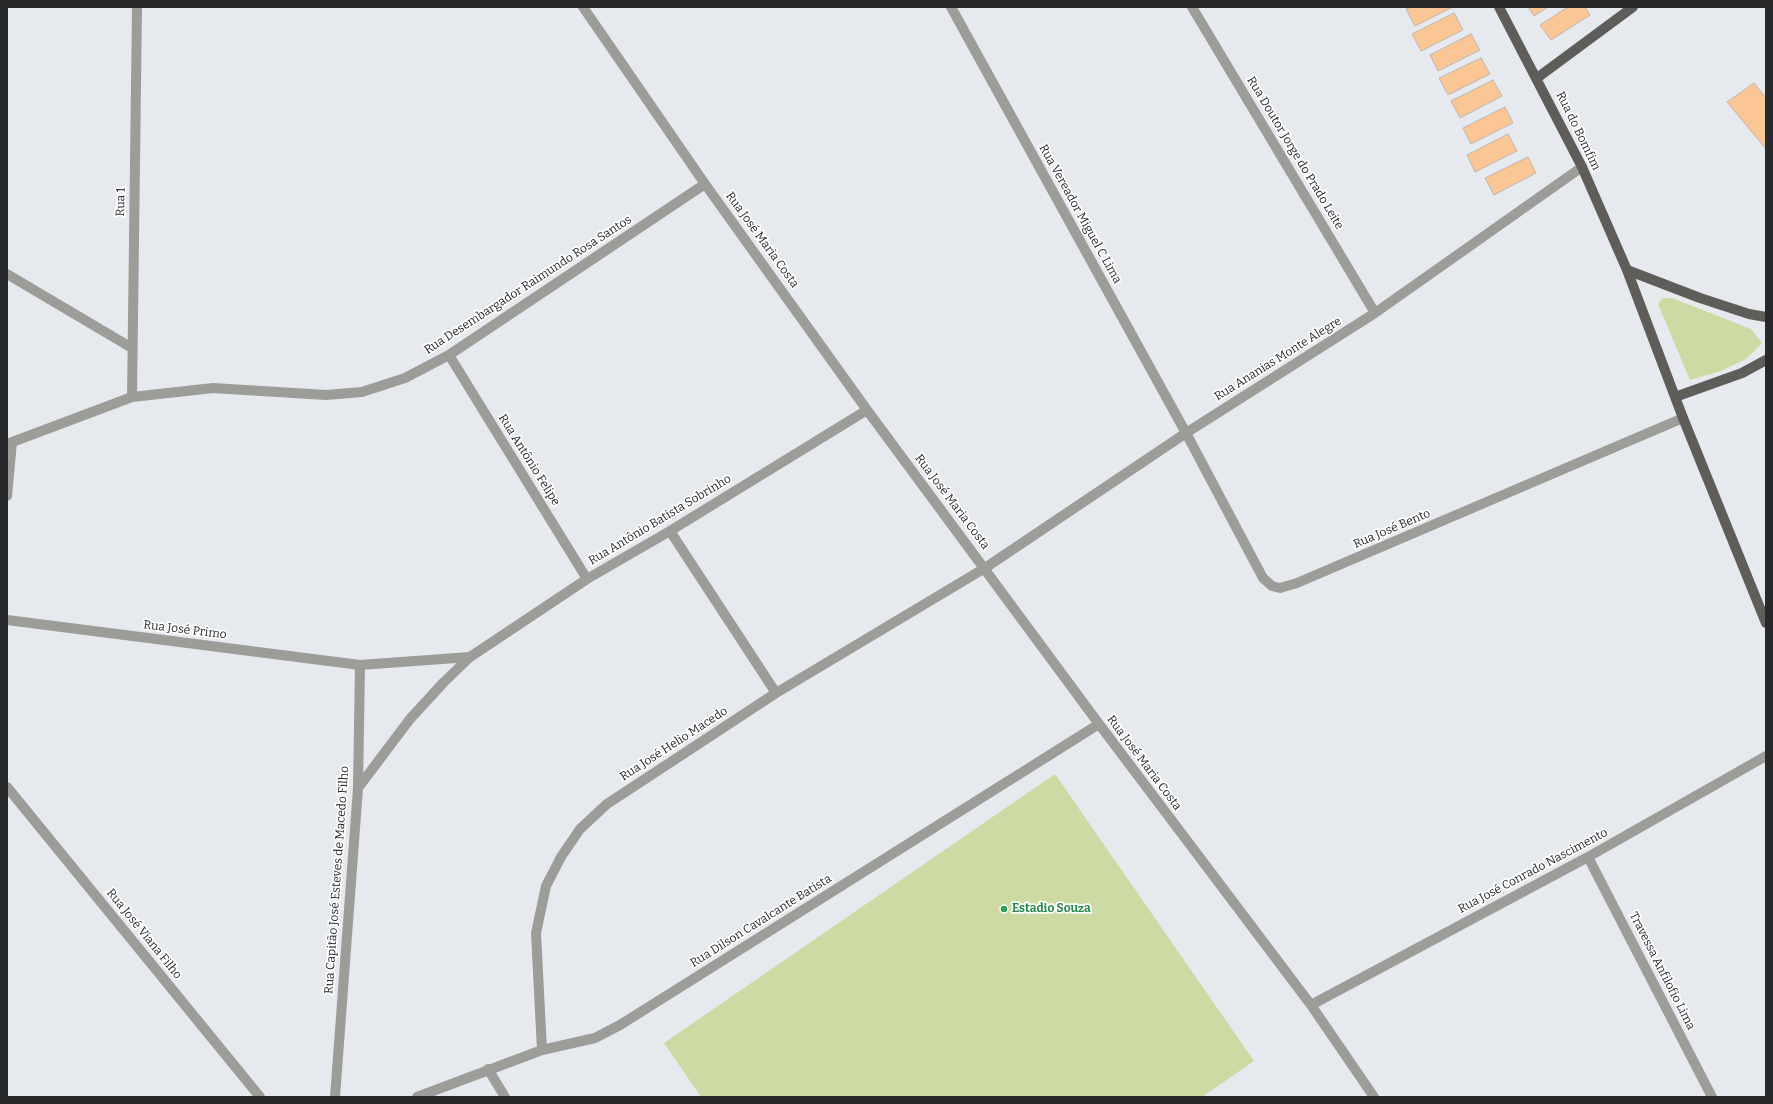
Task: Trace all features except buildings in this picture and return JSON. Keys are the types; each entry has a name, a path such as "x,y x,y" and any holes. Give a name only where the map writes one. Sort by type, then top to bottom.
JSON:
{"main road":[{"name":"Rua do Bomfim","path":"1499,7 1582,167 1627,270 1683,418 1766,623"},
{"path":"1537,78 1633,7"},
{"path":"1627,270 1700,298 1750,314 1766,317"},
{"path":"1675,397 1742,372 1766,360"}],"street":[{"name":"Rua 1","path":"132,397 137,7"},
{"name":"Rua José Maria Costa","path":"583,7 705,184 867,410 985,568 1098,724 1311,1005 1374,1097"},
{"name":"Rua Vereador Miguel C Lima","path":"951,7 1186,433"},
{"name":"Rua Doutor Jorge do Prado Leite","path":"1192,7 1375,313"},
{"name":"Rua Ananias Monte Alegre","path":"985,568 1186,433 1375,313 1582,167"},
{"name":"Rua Desembargador Raimundo Rosa Santos","path":"10,443 132,397 213,388 326,395 362,392 405,378 449,355 705,184"},
{"path":"7,274 132,348"},
{"name":"Rua Antônio Felipe","path":"449,355 587,579"},
{"name":"Rua Antônio Batista Sobrinho","path":"358,788 410,719 444,682 470,657 587,579 867,410"},
{"name":"Rua José Bento","path":"1186,433 1262,578 1272,586 1280,588 1297,584 1683,418"},
{"path":"7,496 10,443"},
{"path":"670,530 776,693"},
{"name":"Rua José Helio Macedo","path":"542,1050 536,933 546,886 561,857 580,829 607,804 776,693 985,568"},
{"name":"Rua José Primo","path":"7,620 360,665 470,657"},
{"name":"Rua Capitão José Esteves de Macedo Filho","path":"335,1097 358,788 360,665"},
{"name":"Rua Dilson Cavalcante Batista","path":"417,1097 488,1069 542,1050 595,1038 620,1025 1098,724"},
{"name":"Rua José Conrado Nascimento","path":"1311,1005 1588,857 1766,756"},
{"name":"Rua José Viana Filho","path":"7,787 260,1097"},
{"name":"Travessa Anfilofio Lima","path":"1588,857 1712,1097"},
{"path":"488,1069 505,1097"}],"green space":[{"path":"1662,298 1672,298 1751,329 1762,343 1746,359 1721,371 1690,380 1658,304"},
{"name":"Estadio Souza","path":"1055,774 1254,1061 1202,1097 701,1097 664,1043"}],"place":[{"name":"Estadio Souza","path":"1004,909"}]}
